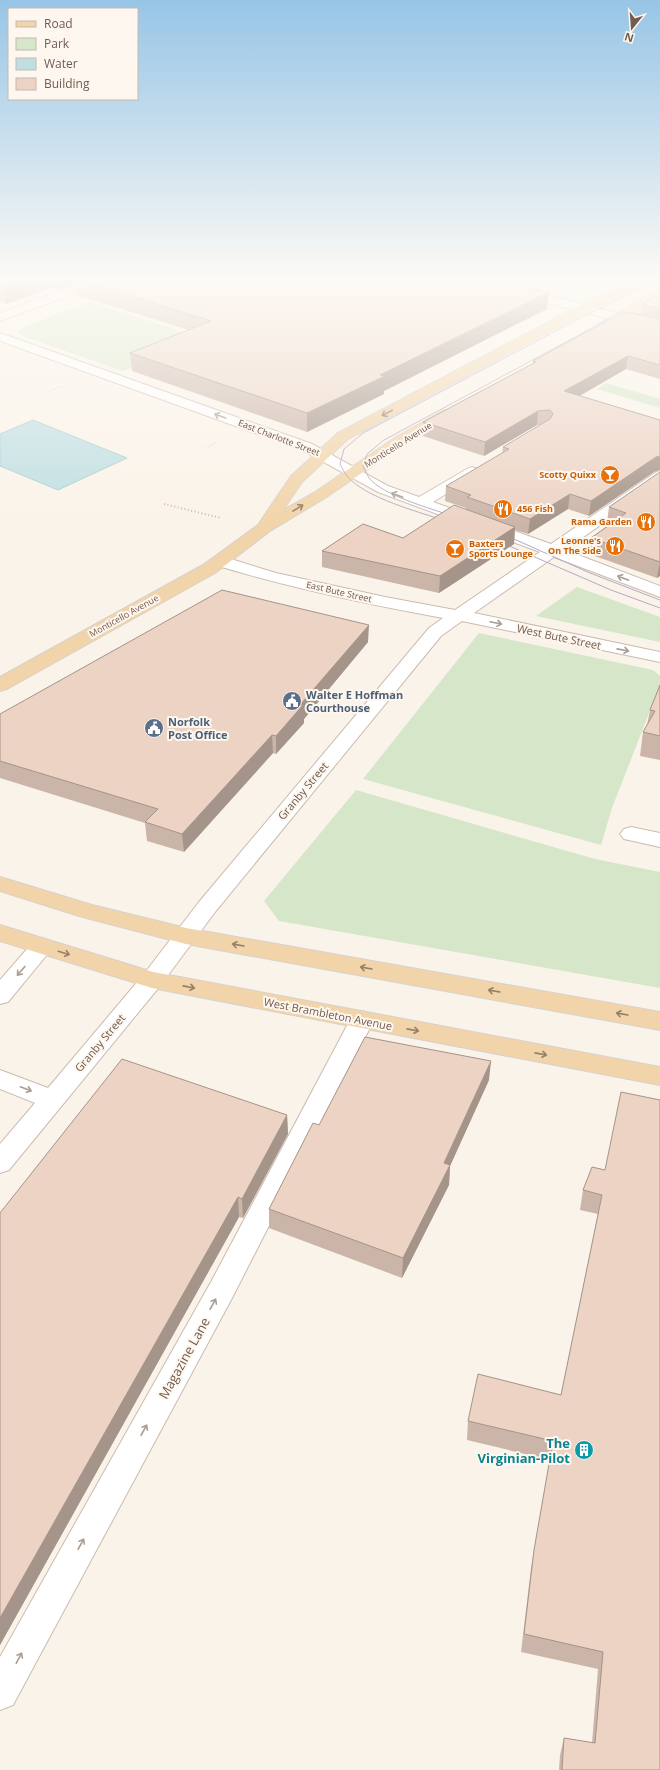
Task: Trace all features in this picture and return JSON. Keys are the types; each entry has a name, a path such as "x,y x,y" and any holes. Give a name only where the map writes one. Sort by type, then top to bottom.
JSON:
{"main road":[{"name":"Monticello Avenue","path":"264,528 296,479 311,460 352,431 482,363"},
{"name":"Monticello Avenue","path":"0,685 195,578 221,561 264,528 347,477 397,443 464,405"},
{"path":"0,884 87,910 186,936 660,1021"},
{"name":"West Brambleton Avenue","path":"0,933 152,980 660,1076"}],"street":[{"name":"East Charlotte Street","path":"71,363 300,445 311,460 347,477 552,550 660,592"},
{"path":"419,503 484,464"},
{"name":"Granby Street","path":"0,1163 152,980 207,907 435,632 660,476"},
{"name":"East Bute Street","path":"221,561 278,578 417,609 458,616"},
{"name":"West Bute Street","path":"458,616 660,657"},
{"path":"631,834 660,840"},
{"path":"0,996 42,946"},
{"name":"Magazine Lane","path":"0,1692 221,1291 362,1020"},
{"path":"0,1079 52,1100"}],"path":[{"path":"50,391 63,386"},
{"path":"206,448 218,442"},
{"path":"164,504 221,518"}],"green space":[{"path":"99,363 143,363 123,371"},
{"path":"606,383 660,399 660,408 597,389"},
{"path":"577,587 660,617 660,642 536,616"},
{"path":"479,633 653,670 660,676 660,685 612,808 601,845 363,779"},
{"path":"356,790 595,859 660,872 660,988 279,921 264,901"}],"water":[{"path":"33,420 127,458 58,490 0,466 0,434"}],"building":[{"path":"158,363 405,363 380,375 385,376 307,413"},
{"path":"535,363 616,363 564,391 660,420 660,456 656,457 591,501 570,494 530,519 467,497 471,495 446,486 509,449 503,447 550,419 553,414 550,410 538,411 485,442 423,422"},
{"path":"651,363 660,363 660,365"},
{"path":"660,472 660,562 591,538 626,513 609,507"},
{"path":"454,505 515,527 440,576 322,551 363,524 403,538"},
{"name":"Norfolk Post Office","path":"222,590 369,625 300,705 303,705 276,736 272,735 182,834 145,822 158,809 0,761 0,714"},
{"path":"660,685 660,736 643,732 655,711 650,710"},
{"path":"365,1037 491,1061 444,1163 450,1165 403,1258 269,1209 313,1123 319,1125"},
{"path":"122,1059 287,1115 242,1199 238,1197 0,1618 0,1213"},
{"name":"The Virginian-Pilot","path":"621,1092 660,1100 660,1770 562,1770 564,1738 595,1743 603,1652 524,1634 534,1550 553,1441 468,1421 478,1374 561,1395 602,1195 583,1190 592,1167 605,1170"}],"tram line":[{"path":"446,521 394,504 356,485 347,476 340,464 344,449 363,433 496,363"},
{"path":"452,516 396,496 376,484 369,478 363,466 367,454 384,440 528,363"},
{"path":"505,535 590,573 660,600"},
{"path":"500,542 611,590 660,608"}],"place":[{"name":"Scotty Quixx","path":"610,475"},
{"name":"456 Fish","path":"503,509"},
{"name":"Rama Garden","path":"646,522"},
{"name":"Leonne's On The Side","path":"615,546"},
{"name":"Baxters Sports Lounge","path":"455,549"},
{"name":"Walter E Hoffman Courthouse","path":"292,701"},
{"name":"Norfolk Post Office","path":"154,728"},
{"name":"The Virginian-Pilot","path":"584,1450"}]}
